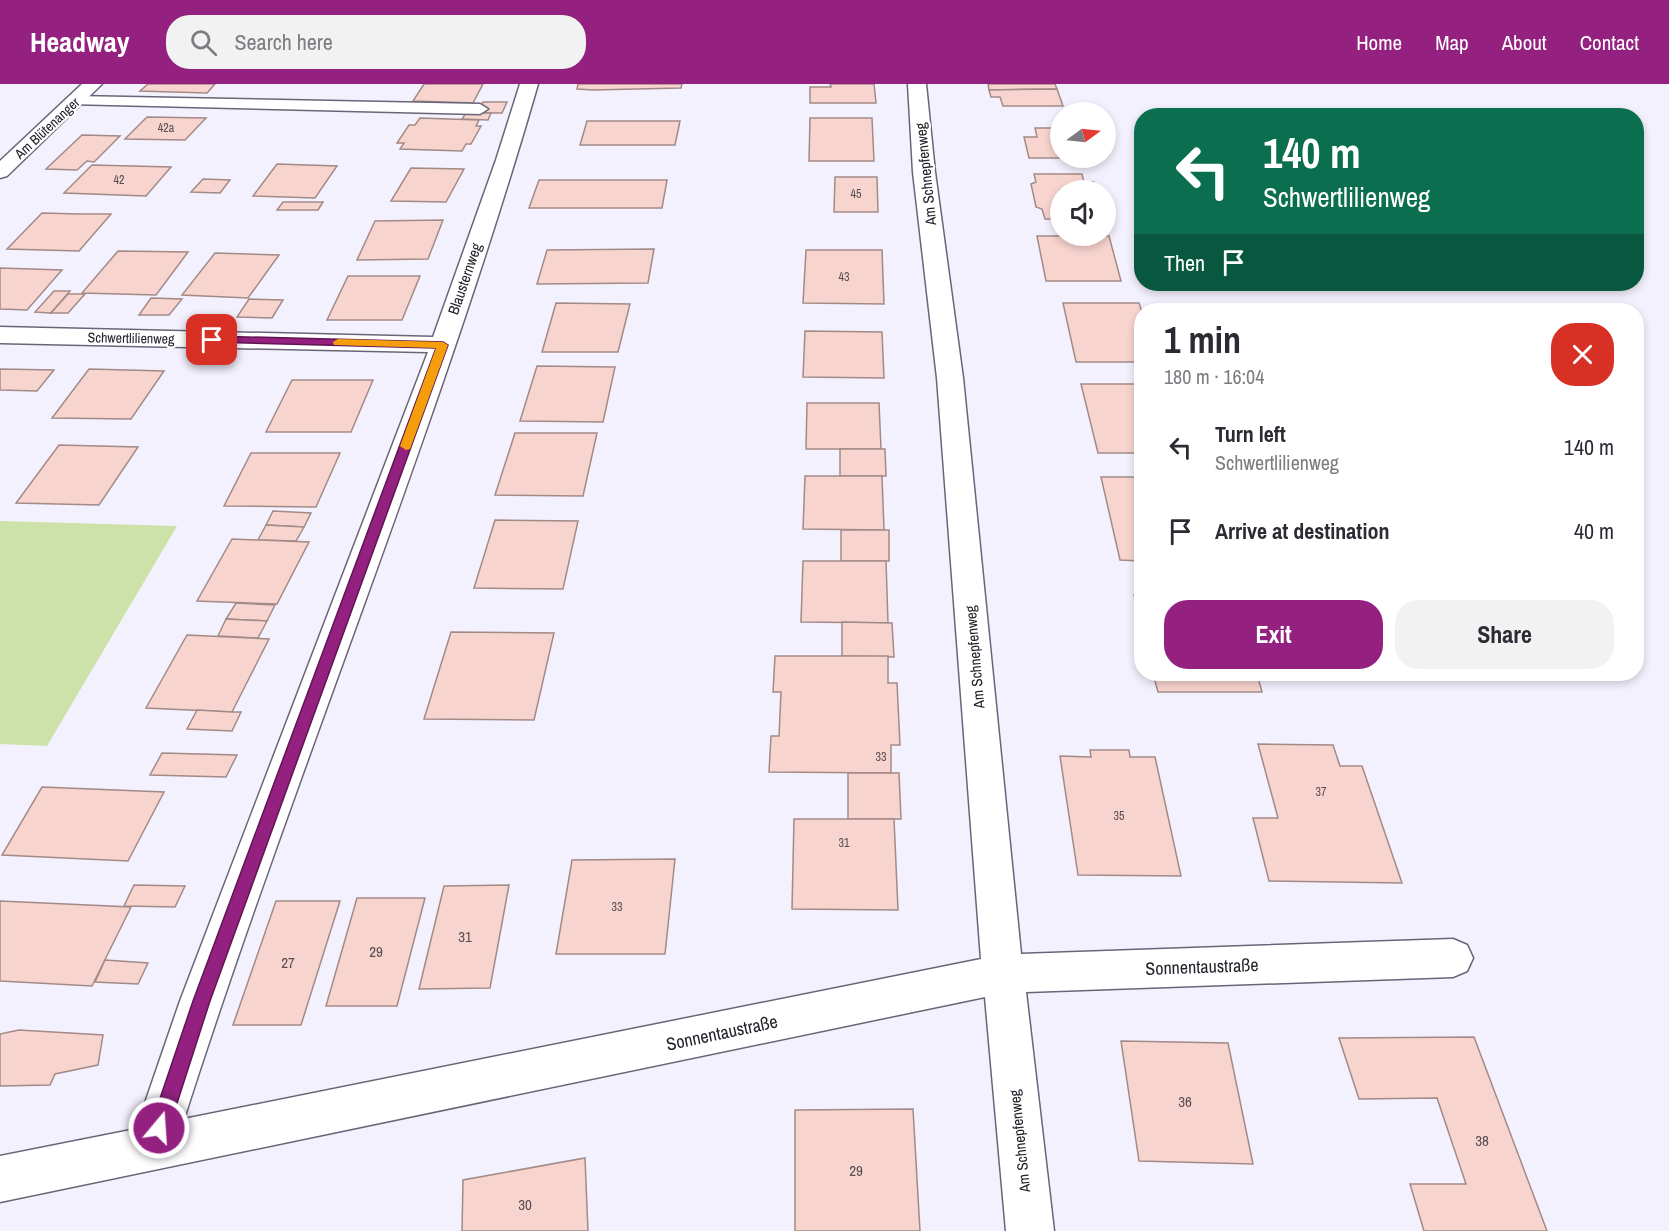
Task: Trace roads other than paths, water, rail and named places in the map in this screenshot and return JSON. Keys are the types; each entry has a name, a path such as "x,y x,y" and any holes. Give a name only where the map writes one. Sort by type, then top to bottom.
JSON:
{"street":[{"name":"Am Blütenanger","path":"0,172 93,84"},
{"name":"Blausternweg","path":"152,1149 201,1001 443,345 506,160 529,84"},
{"name":"Am Schnepfenweg","path":"917,84 924,172 950,378 1003,974 1030,1231"},
{"name":"Schwertlilienweg","path":"0,335 443,345"},
{"name":"Sonnentaustraße","path":"0,1179 1003,974 1453,958"}],"lane":[{"path":"71,104 480,109"},
{"path":"71,104 373,115"}]}
